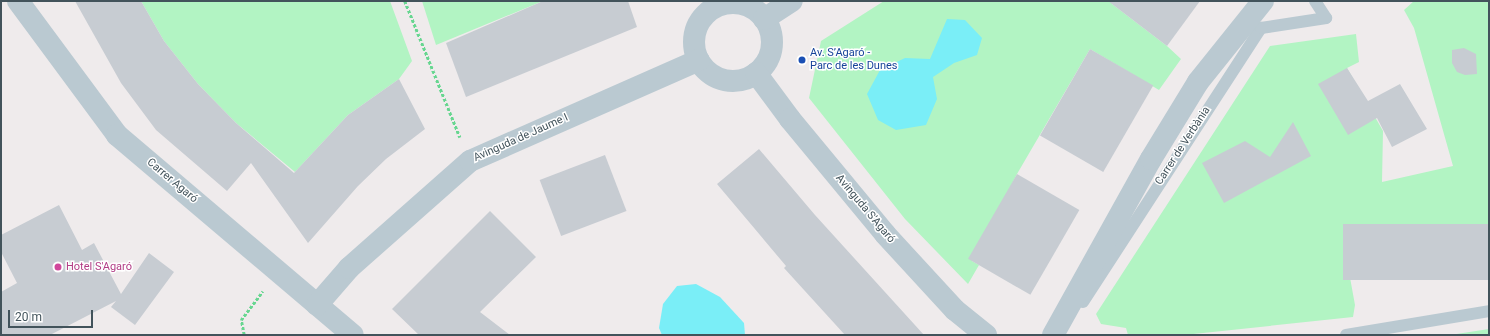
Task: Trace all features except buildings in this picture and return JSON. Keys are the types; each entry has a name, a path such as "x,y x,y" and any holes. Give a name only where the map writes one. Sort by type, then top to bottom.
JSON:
{"street":[{"name":"Carrer Agaró","path":"18,1 116,135 279,270 317,305 353,335"},
{"path":"764,18 792,1"},
{"name":"Carrer de Verbània","path":"1053,335 1151,159 1198,82 1263,1"},
{"path":"739,3 753,9 764,18 771,33 771,48 766,62 756,73 741,80 724,80 710,73 699,60 695,50 697,28 707,6 739,3"},
{"name":"Avinguda de Jaume I","path":"317,305 348,268 470,162 699,60"},
{"name":"Avinguda S'Agaró","path":"756,73 790,119 885,234 955,310 986,335"}],"lane":[{"name":"Carrer de Verbània","path":"1058,335 1075,315 1261,28 1326,18 1315,1"},
{"path":"1346,335 1489,312"}],"path":[{"path":"405,1 470,162"},
{"path":"244,335 241,320 279,270"}],"green space":[{"path":"141,1 390,1 412,61 399,79 348,115 295,172 236,123 198,84 164,41"},
{"path":"422,1 543,1 436,45"},
{"path":"884,1 1113,1 1112,4 1167,46 1181,59 1159,90 1090,49 1017,174 972,261 979,265 968,284 905,219 809,98 821,41"},
{"path":"1414,1 1489,1 1489,224 1345,250 1355,305 1353,317 1184,335 1128,335 1126,328 1101,324 1096,314 1270,46 1356,34 1359,62 1347,68 1383,131 1382,182 1453,166 1414,28 1404,10"},
{"path":"1489,329 1489,335 1450,335"}],"water":[{"path":"947,19 965,20 982,38 977,55 954,63 933,77 937,99 926,125 896,130 878,120 867,94 880,70 905,58 930,59"},
{"path":"696,284 720,297 744,323 745,335 662,335 659,328 663,304 677,286"}],"place":[{"name":"Av. S’Agaró - Parc de les Dunes","path":"802,60"},
{"name":"Hotel S'Agaró","path":"58,267"}]}
